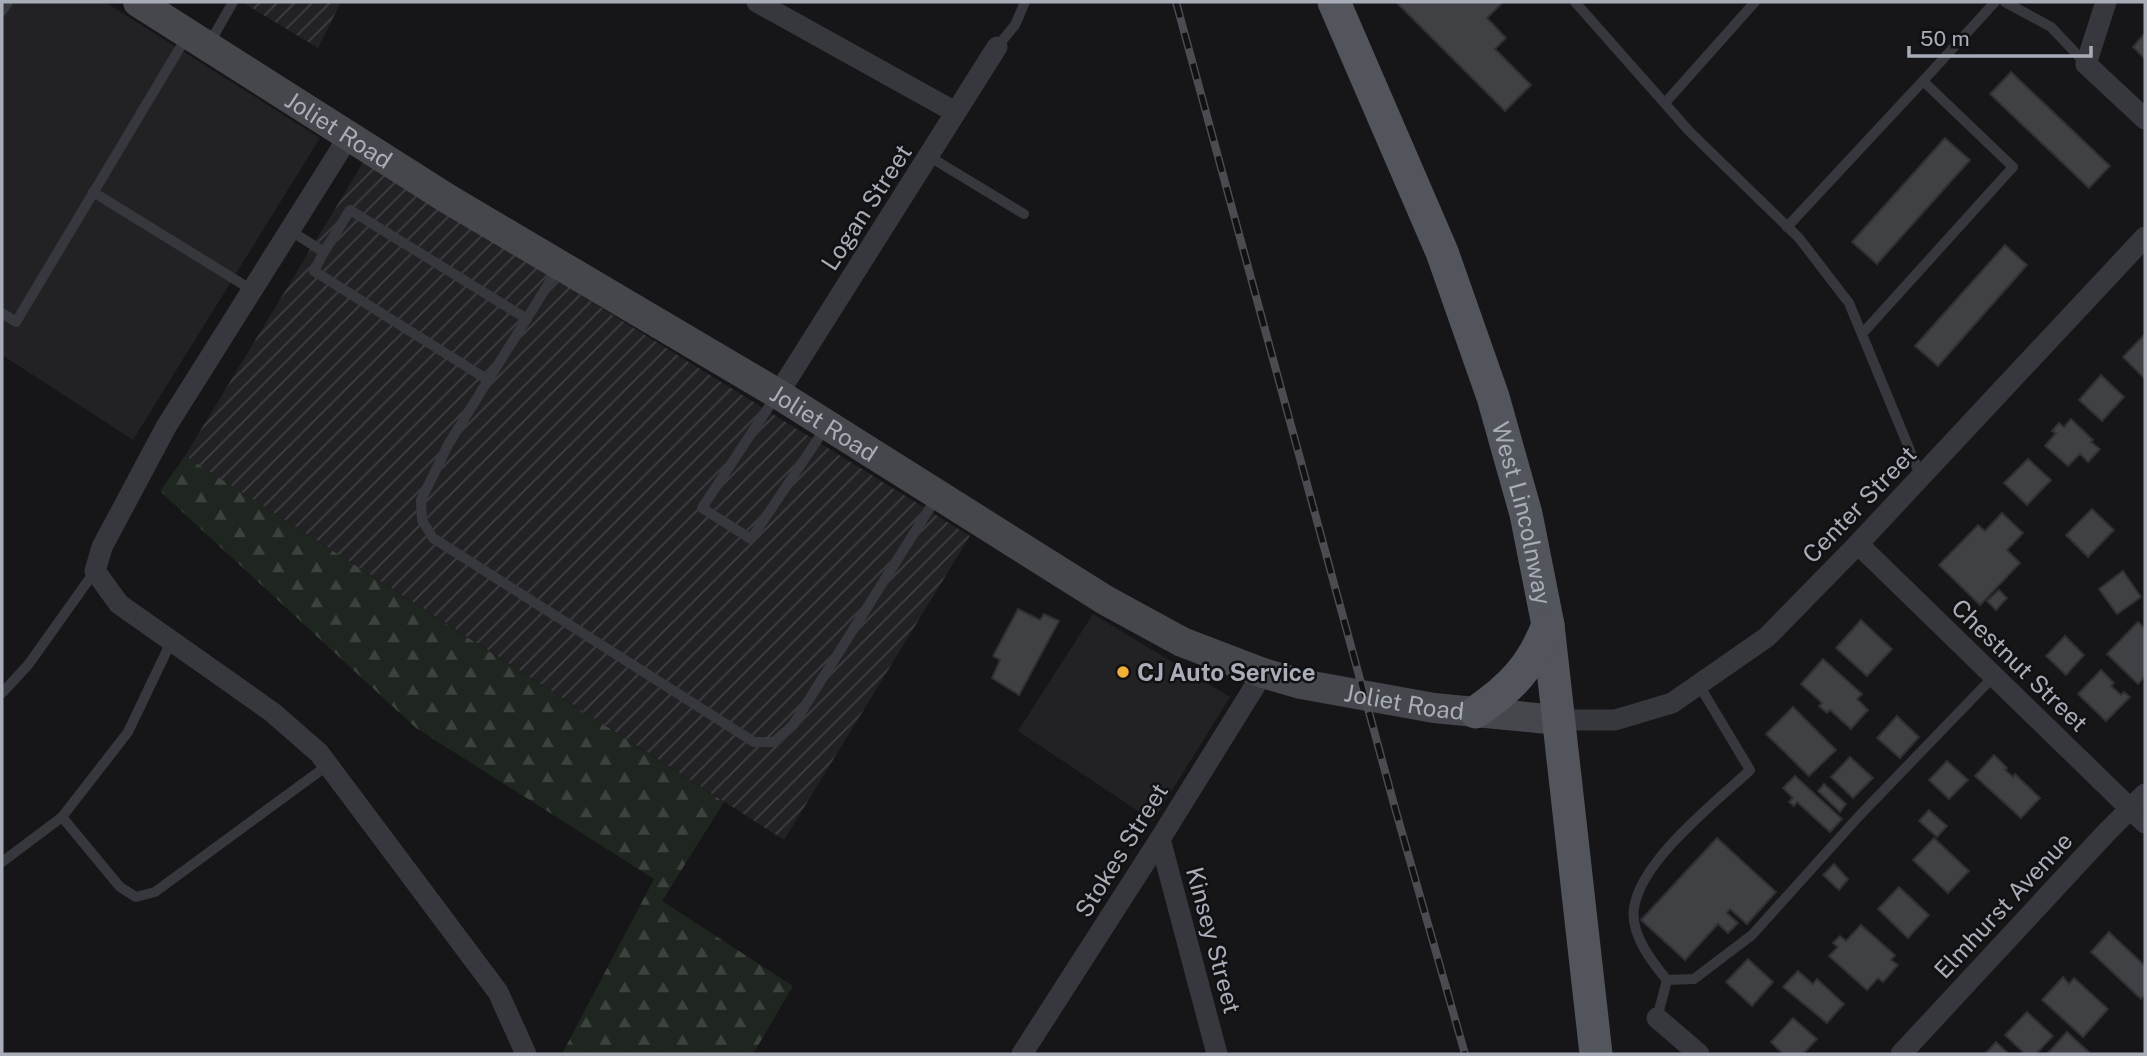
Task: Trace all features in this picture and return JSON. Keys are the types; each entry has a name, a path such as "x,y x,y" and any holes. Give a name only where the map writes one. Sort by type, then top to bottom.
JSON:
{"main road":[{"name":"Joliet Road","path":"138,2 448,199 778,394 1105,600 1182,642 1263,673 1301,684 1434,708 1558,720"},
{"name":"West Lincolnway","path":"1334,2 1442,252 1493,397 1526,514 1548,625 1596,1054"},
{"path":"1476,712 1513,684 1539,647 1548,625"}],"street":[{"path":"757,2 955,112"},
{"path":"2106,2 2087,64 2145,119"},
{"name":"Logan Street","path":"778,394 998,47"},
{"path":"349,136 166,427 102,547 95,570 119,604 272,712 318,753 498,992 526,1054"},
{"name":"Center Street","path":"1558,720 1615,720 1672,703 1767,637 1858,544 2145,237"},
{"name":"Chestnut Street","path":"1858,544 2138,816"},
{"name":"Stokes Street","path":"1022,1054 1263,673"},
{"name":"Elmhurst Avenue","path":"1900,1054 2105,834 2138,816 2145,794"},
{"name":"Kinsey Street","path":"1160,839 1217,1054"},
{"path":"1657,1018 1699,1054"}],"lane":[{"path":"2,11 8,2"},
{"path":"2,313 16,322 93,192 198,40 233,2"},
{"path":"998,47 1015,25 1025,2"},
{"path":"1575,2 1690,132 1799,238 1849,303 1921,477"},
{"path":"1665,103 1755,2"},
{"path":"1787,227 1995,2"},
{"path":"2005,2 2052,27 2087,64"},
{"path":"1862,334 2013,167 1923,81"},
{"path":"930,157 1024,214"},
{"path":"93,192 252,290"},
{"path":"488,380 314,271 349,210 527,319"},
{"path":"289,230 324,252"},
{"path":"560,265 449,443 421,500 422,520 433,538 754,742 774,742 793,725 938,494"},
{"path":"778,394 702,508 751,539 827,425"},
{"path":"2,693 28,665 95,570"},
{"path":"2,862 62,817 128,732 172,642"},
{"path":"1667,980 1694,979 1752,934 1860,815 1994,676"},
{"path":"1667,980 1651,960 1640,937 1633,910 1637,898 1657,859 1750,770 1699,685"},
{"path":"62,817 120,887 136,897 155,892 328,765"},
{"path":"1657,1018 1667,980"}],"shaded area":[{"path":"2,2 105,2 320,138 133,440 2,355"},
{"path":"242,2 341,2 318,48"},
{"path":"364,161 970,536 784,840 185,456"},
{"path":"1093,614 1230,697 1153,821 1018,731"}],"green space":[{"path":"185,456 724,802 662,901 793,986 753,1054 562,1054 654,879 416,728 160,491"}],"building":[{"path":"1396,2 1503,2 1487,18 1506,38 1495,49 1531,85 1505,111"},
{"path":"2145,33 2145,59 2133,47"},
{"path":"2011,72 2110,166 2089,188 1990,94"},
{"path":"1945,138 1970,160 1877,264 1852,242"},
{"path":"2005,245 2027,265 1938,366 1915,346"},
{"path":"2145,334 2145,379 2123,357"},
{"path":"2101,375 2124,397 2102,421 2079,400"},
{"path":"2071,419 2100,449 2088,462 2080,454 2068,466 2045,446 2056,433 2052,431 2059,423 2064,427"},
{"path":"2028,459 2051,480 2027,505 2004,483"},
{"path":"2092,509 2114,530 2088,557 2066,535"},
{"path":"2002,513 2023,533 2007,550 2020,563 1980,605 1939,565 1978,525 1985,531"},
{"path":"2123,571 2141,597 2117,614 2099,589"},
{"path":"1999,590 2007,598 1996,610 1987,601"},
{"path":"1018,609 1040,620 1044,614 1059,621 1019,695 992,678 1000,660 993,656"},
{"path":"1861,620 1892,649 1867,676 1836,648"},
{"path":"2138,622 2145,629 2145,676 2138,684 2107,654"},
{"path":"2065,636 2084,655 2066,675 2046,656"},
{"path":"1823,659 1862,694 1857,699 1868,710 1851,729 1830,710 1827,713 1819,706 1822,703 1801,684"},
{"path":"2101,670 2114,683 2111,686 2121,695 2124,692 2130,697 2106,721 2078,694"},
{"path":"1793,707 1836,750 1809,776 1766,734"},
{"path":"1897,716 1919,737 1900,758 1877,738"},
{"path":"1994,755 2007,768 2005,770 2013,777 2015,774 2040,798 2021,818 1975,776"},
{"path":"1850,757 1873,778 1853,798 1831,777"},
{"path":"1947,761 1968,780 1949,799 1929,780"},
{"path":"1795,776 1842,819 1830,832 1797,802 1794,806 1789,802 1793,798 1783,788"},
{"path":"1824,784 1846,804 1840,812 1818,791"},
{"path":"1929,810 1947,826 1937,837 1919,821"},
{"path":"1717,838 1776,892 1747,924 1730,909 1727,913 1738,923 1728,933 1718,924 1685,960 1641,920"},
{"path":"1934,838 1969,871 1948,893 1913,860"},
{"path":"1834,864 1848,879 1839,890 1823,875"},
{"path":"1899,887 1929,915 1908,938 1878,909"},
{"path":"1861,925 1895,955 1891,960 1898,965 1883,982 1878,978 1867,990 1829,956 1838,947 1833,943 1840,936 1846,941"},
{"path":"2109,932 2145,966 2145,994 2141,999 2091,952"},
{"path":"1748,959 1773,982 1752,1006 1726,982"},
{"path":"1798,971 1813,984 1817,979 1844,1004 1827,1023 1783,987"},
{"path":"2063,977 2069,984 2074,978 2108,1009 2083,1037 2042,1000"},
{"path":"2027,1012 2053,1036 2036,1054 2025,1054 2005,1035"},
{"path":"1793,1018 1817,1039 1803,1054 1783,1054 1771,1042"},
{"path":"2067,1032 2091,1054 2047,1054"},
{"path":"1996,1042 2009,1054 1985,1054"}],"railway":[{"path":"1176,2 1395,808 1465,1054"}],"place":[{"name":"CJ Auto Service","path":"1123,672"}]}
